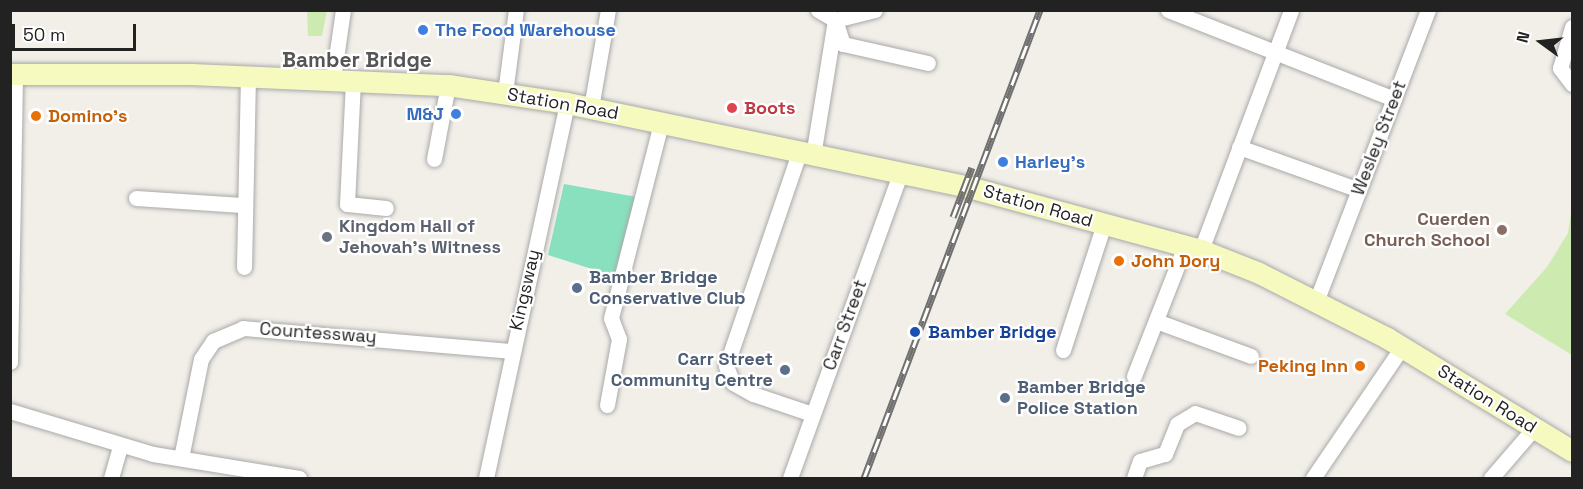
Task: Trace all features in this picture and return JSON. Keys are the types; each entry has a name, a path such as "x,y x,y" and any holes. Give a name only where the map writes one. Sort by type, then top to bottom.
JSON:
{"main road":[{"name":"Station Road","path":"13,74 248,76 448,86 567,103 806,155 901,172 1193,248 1317,299 1402,347 1572,451"}],"street":[{"path":"343,10 347,204 386,208"},
{"path":"505,93 516,10"},
{"path":"591,108 608,10"},
{"path":"818,10 835,20 843,44 928,63"},
{"path":"835,20 875,10"},
{"path":"1168,10 1188,14 1275,53 1394,99"},
{"path":"1134,376 1155,321 1193,248 1239,147 1291,10"},
{"name":"Wesley Street","path":"1317,299 1428,10"},
{"path":"812,414 753,394 733,383 726,366 806,155 835,20"},
{"path":"1572,27 1560,68 1572,84"},
{"path":"10,362 13,270 13,74"},
{"path":"244,267 243,205 248,76"},
{"path":"434,159 448,86"},
{"name":"Kingsway","path":"486,478 511,351 567,103"},
{"path":"607,405 619,339 611,318 662,123"},
{"path":"1239,147 1359,190"},
{"name":"Carr Street","path":"790,478 901,172"},
{"path":"136,198 243,205"},
{"name":"Station Road","path":"1063,350 1104,224"},
{"path":"1155,321 1251,356"},
{"name":"Countessway","path":"181,458 201,359 213,341 243,328 511,351"},
{"path":"1314,478 1402,347"},
{"path":"10,411 120,446 299,478"},
{"path":"1134,478 1140,461 1165,454 1177,424 1196,413 1239,428"},
{"path":"1491,478 1534,428"},
{"path":"111,478 120,446"}],"green space":[{"path":"307,11 327,11 322,36 308,36"},
{"path":"564,184 637,197 617,277 548,255"},
{"path":"1572,206 1572,355 1505,314 1547,267 1568,233"}],"railway":[{"path":"864,478 1040,10"},
{"path":"953,217 972,167"}],"place":[{"name":"The Food Warehouse","path":"423,30"},
{"name":"Boots","path":"732,108"},
{"name":"M&J","path":"456,114"},
{"name":"Domino's","path":"36,116"},
{"name":"Harley's","path":"1003,162"},
{"name":"Cuerden Church School","path":"1502,230"},
{"name":"Kingdom Hall of Jehovah's Witness","path":"327,237"},
{"name":"John Dory","path":"1119,261"},
{"name":"Bamber Bridge Conservative Club","path":"577,288"},
{"name":"Bamber Bridge","path":"915,332"},
{"name":"Peking Inn","path":"1360,366"},
{"name":"Carr Street Community Centre","path":"785,370"},
{"name":"Bamber Bridge Police Station","path":"1005,398"}],"district":[{"name":"Bamber Bridge","path":"357,60"}]}
